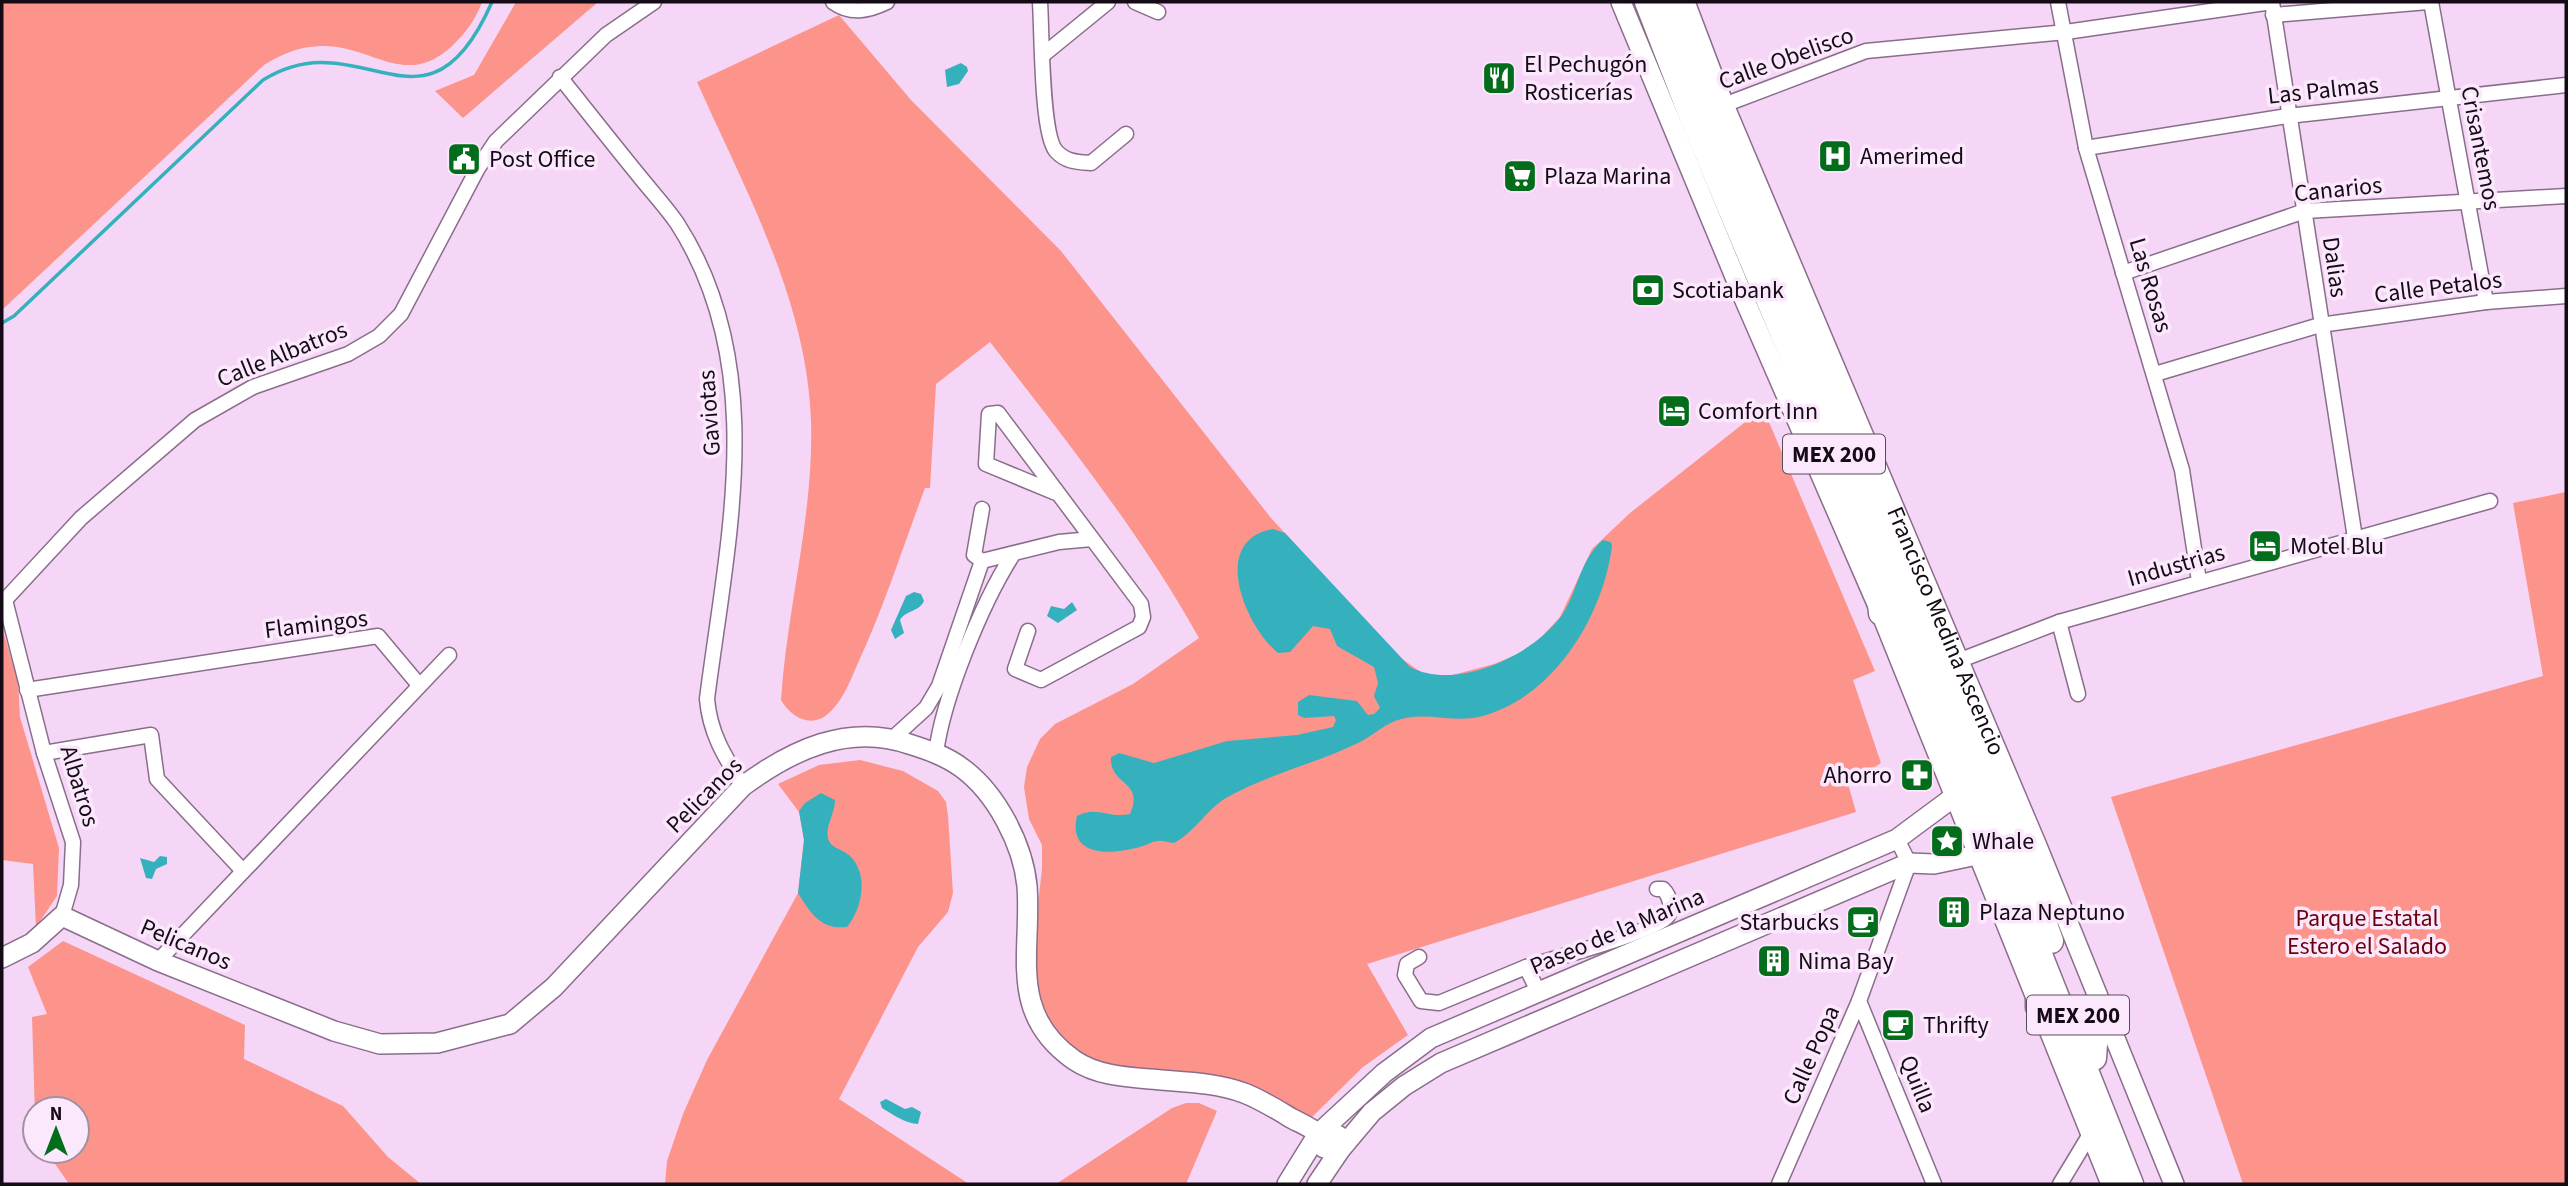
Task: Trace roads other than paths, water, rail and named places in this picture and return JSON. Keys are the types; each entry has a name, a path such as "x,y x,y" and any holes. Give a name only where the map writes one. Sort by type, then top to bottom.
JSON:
{"highway":[{"name":"Francisco Medina Ascencio","path":"1647,2 1708,111 2007,847 2148,1184"},
{"name":"Francisco Medina Ascencio","path":"1670,2 1708,111 1875,552 1983,788"},
{"path":"1875,552 1881,613"},
{"name":"Francisco Medina Ascencio","path":"2007,847 2038,953 2131,1184"},
{"path":"2038,953 2038,1007"},
{"path":"2094,1058 2098,1003"}],"street":[{"name":"Calle Albatros","path":"3,600 81,518 195,419 253,387 348,354 379,336 401,314 490,150 606,35 654,2"},
{"path":"833,2 843,9 868,11 882,3"},
{"path":"1040,2 1047,129 1055,150 1070,162 1091,163 1126,134"},
{"path":"1043,55 1108,2"},
{"path":"1135,2 1158,12"},
{"path":"1621,2 1743,296 1881,613 1983,788"},
{"name":"Francisco Medina Ascencio","path":"1685,2 1708,111 1958,661 1983,788 2007,847 2098,1003 2174,1184"},
{"name":"Las Rosas","path":"2058,2 2066,32 2086,148 2182,471 2199,582"},
{"name":"Calle Obelisco","path":"1708,111 1866,51 2066,32 2176,9 2429,2"},
{"name":"Crisantemos","path":"2429,2 2469,201 2486,303"},
{"name":"Dalias","path":"2272,6 2354,538"},
{"name":"Gaviotas","path":"560,78 677,223 712,291 733,373 737,425 734,484 707,699 709,723 715,740 743,786"},
{"name":"Las Palmas","path":"2086,148 2288,116 2566,85"},
{"name":"Canarios","path":"2123,273 2305,211 2566,196"},
{"name":"Calle Petalos","path":"2155,374 2320,325 2486,303 2566,296"},
{"path":"1028,631 1015,669 1041,680 1139,626 1143,617 1141,604 1056,494 998,413 989,414 986,464 1056,494"},
{"name":"Industrias","path":"1958,661 2059,622 2490,501"},
{"path":"982,509 974,555 982,561 1012,556 1059,541 1092,539"},
{"path":"1059,541 1071,514"},
{"path":"936,753 944,716 993,586 1012,556"},
{"path":"893,738 926,708 939,686 982,561"},
{"path":"976,578 993,586"},
{"name":"Albatros","path":"3,600 44,753 73,842 71,885 62,916"},
{"path":"2059,622 2078,694"},
{"name":"Flamingos","path":"27,690 379,636 419,685"},
{"path":"159,961 449,655"},
{"path":"926,708 944,716"},
{"path":"44,753 151,735 157,779 243,872"},
{"name":"Pelicanos","path":"62,916 159,961 334,1031 380,1044 437,1043 486,1031 521,1018 554,987 743,786 767,768 799,751 837,739 863,735 893,738 936,753 978,782 1000,812 1019,851 1027,887 1025,976 1028,998 1039,1022 1054,1044 1075,1061 1104,1073 1217,1086 1243,1093 1318,1134 1331,1132 1339,1136 1340,1150"},
{"name":"Paseo de la Marina","path":"1287,1184 1318,1134 1384,1073 1431,1038 1897,839 1983,788"},
{"path":"1897,839 1909,863"},
{"path":"2007,847 2038,1007 2112,1184"},
{"name":"Paseo de la Marina","path":"1317,1184 1340,1150 1372,1112 1404,1086 1473,1047 1909,863 1934,864 2007,847"},
{"name":"Calle Popa","path":"1768,1184 1776,1184 1860,1001 1909,863"},
{"path":"1419,957 1407,964 1405,975 1421,1001 1439,1003 1527,967 1643,929 1667,918 1671,910 1669,899 1663,889 1657,888"},
{"path":"2,958 32,943 62,916"},
{"path":"1527,967 1536,992 1534,1021"},
{"path":"1536,992 1559,1010"},
{"name":"Quilla","path":"1860,1001 1934,1184"},
{"path":"2060,1184 2090,1136"}],"water":[{"path":"961,63 968,71 959,84 947,87 945,70"},
{"path":"1273,529 1285,533 1410,667 1428,673 1448,675 1490,666 1511,657 1546,633 1565,610 1595,548 1603,540 1611,542 1612,546 1598,600 1570,651 1551,674 1530,693 1506,707 1479,717 1458,719 1426,716 1395,721 1358,743 1258,782 1226,798 1174,843 1156,841 1131,849 1107,852 1086,847 1079,840 1076,830 1077,816 1090,812 1130,814 1133,795 1112,766 1111,757 1119,753 1154,763 1227,741 1297,735 1333,727 1336,720 1334,716 1304,718 1298,715 1298,702 1309,695 1357,701 1368,715 1374,714 1380,708 1374,696 1378,683 1374,667 1337,646 1330,629 1313,626 1290,652 1278,653 1254,624 1239,585 1238,566 1242,549 1253,536"},
{"path":"914,592 921,594 924,601 900,620 904,633 895,639 891,630 906,596"},
{"path":"1072,602 1077,610 1058,623 1047,616 1051,606 1064,609"},
{"path":"821,793 835,800 827,834 829,841 855,862 861,881 860,901 847,927 823,923 812,914 798,893 804,840 799,811 805,803"},
{"path":"160,856 167,857 167,864 156,869 152,879 146,878 140,858 154,862"},
{"path":"886,1099 905,1109 912,1107 921,1112 918,1124 904,1121 882,1108 880,1102"}],"waterway":[{"path":"2,323 14,316 263,80 299,65 331,63 417,76 442,69 467,46 492,2"}],"place":[{"name":"El Pechugón Rosticerías","path":"1499,78"},
{"name":"Amerimed","path":"1835,156"},
{"name":"Post Office","path":"464,159"},
{"name":"Plaza Marina","path":"1520,176"},
{"name":"Scotiabank","path":"1648,290"},
{"name":"Comfort Inn","path":"1674,411"},
{"name":"Motel Blu","path":"2265,546"},
{"name":"Ahorro","path":"1917,775"},
{"name":"Whale","path":"1947,841"},
{"name":"Plaza Neptuno","path":"1954,912"},
{"name":"Starbucks","path":"1863,922"},
{"name":"Nima Bay","path":"1774,961"},
{"name":"Thrifty","path":"1898,1025"}],"park label":[{"name":"Parque Estatal Estero el Salado","path":"2367,932"}]}
